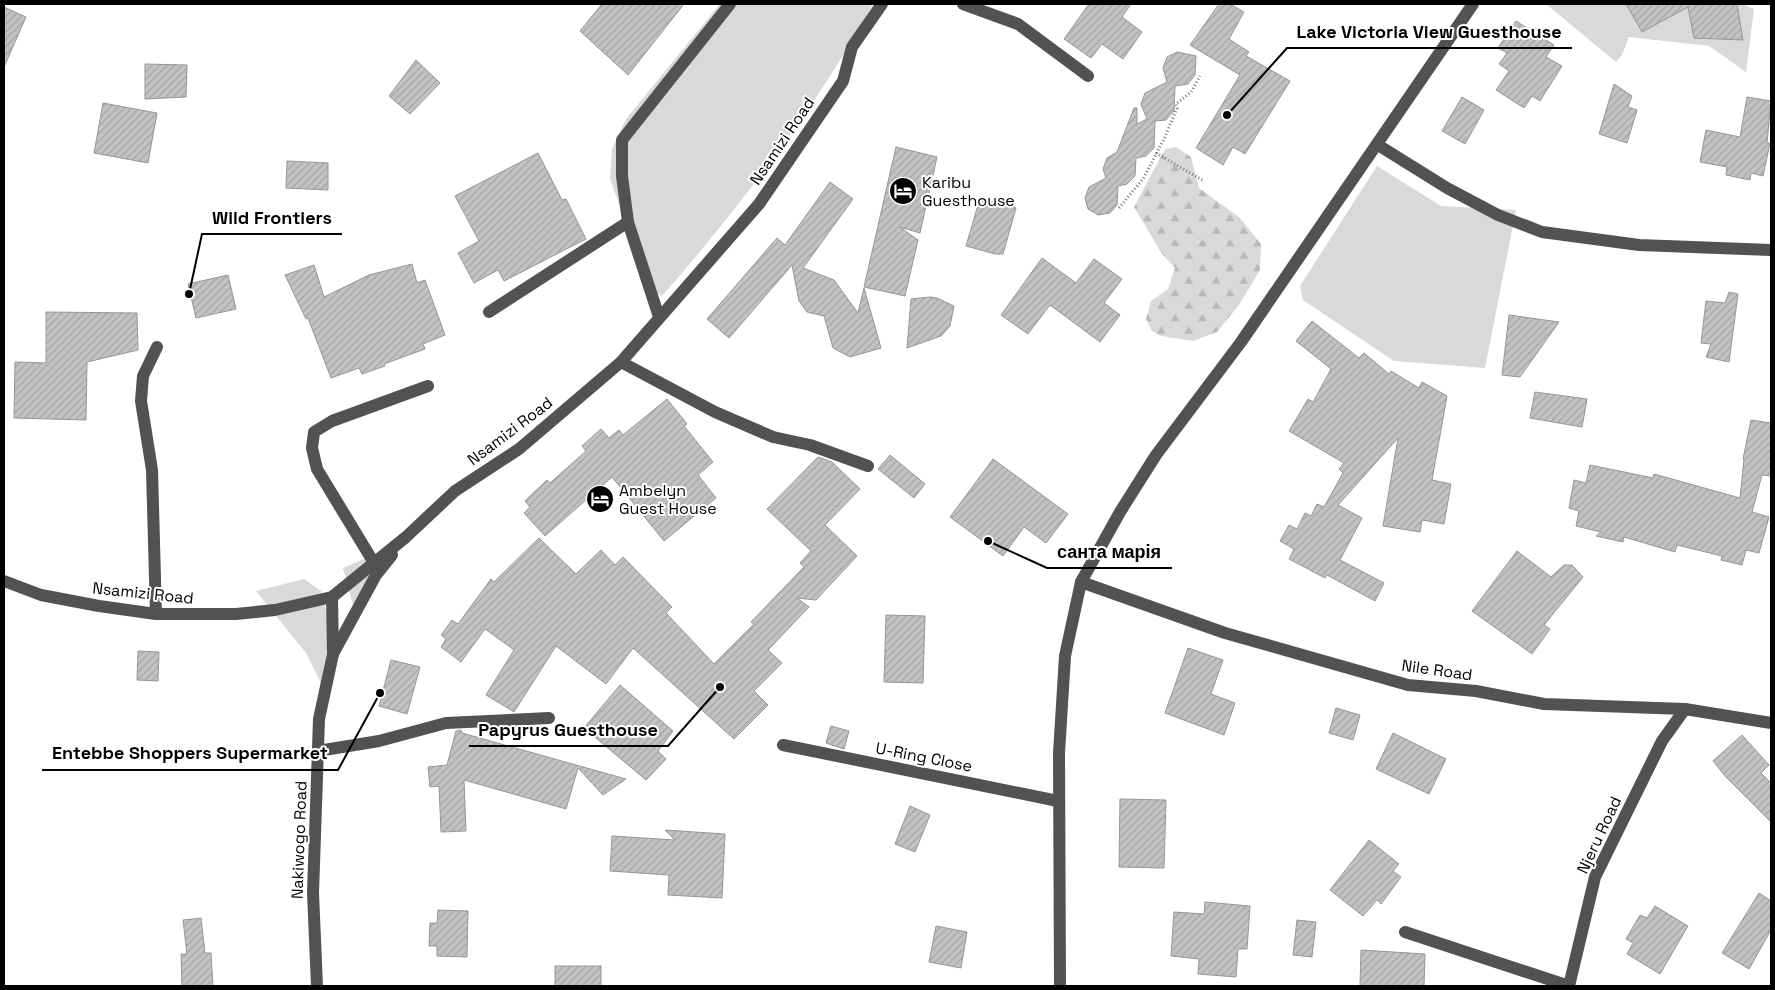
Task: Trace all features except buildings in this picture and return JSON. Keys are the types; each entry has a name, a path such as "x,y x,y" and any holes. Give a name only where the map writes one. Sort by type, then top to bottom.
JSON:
{"street":[{"path":"659,318 628,222 622,176 622,140 730,4"},
{"name":"Nsamizi Road","path":"4,581 41,595 156,614 236,614 275,610 332,597 406,537 455,491 519,449 621,362 759,204 843,81 852,46 882,4"},
{"path":"963,4 1018,24 1088,76"},
{"path":"1060,986 1058,801 1065,656 1082,582 1120,512 1156,455 1241,342 1473,4"},
{"path":"1378,145 1447,188 1498,215 1542,232 1639,246 1771,250"},
{"path":"489,312 628,222"},
{"path":"156,614 152,470 141,401 143,376 157,347"},
{"path":"621,362 715,412 773,437 810,445 868,466"},
{"path":"374,563 316,469 312,448 314,432 332,421 428,386"},
{"name":"Nakiwogo Road","path":"317,986 313,893 319,719 333,654 376,575 406,537"},
{"name":"Nile Road","path":"1082,582 1225,633 1408,684 1476,691 1544,704 1685,708 1771,723"},
{"path":"332,597 333,654"},
{"name":"Njeru Road","path":"1569,986 1595,877 1662,741 1685,708"},
{"path":"318,752 397,737 446,723 549,718"},
{"name":"U-Ring Close","path":"784,744 1058,801"},
{"path":"1405,932 1569,986"}],"path":[{"path":"1119,208 1143,178 1177,108 1176,104 1191,92 1200,76"},
{"path":"1156,153 1204,181"}],"green space":[{"path":"720,4 873,4 802,118 720,228 662,296 649,287 610,179 612,149 626,119"},
{"path":"1546,4 1742,4 1754,9 1746,72 1709,46 1629,37 1622,55 1616,62"},
{"path":"1176,147 1191,157 1199,188 1240,218 1261,244 1260,270 1239,305 1217,332 1193,341 1161,336 1152,331 1146,319 1151,301 1168,289 1175,268 1162,254 1134,207 1165,149"},
{"path":"1377,166 1441,206 1516,210 1485,368 1394,361 1303,300 1300,286"},
{"path":"389,548 354,608 343,568"},
{"path":"304,579 321,591 331,630 321,683 306,653 256,591"}],"place":[{"name":"Lake Victoria View Guesthouse","path":"1227,115"},
{"name":"Karibu Guesthouse","path":"903,191"},
{"name":"Wild Frontiers","path":"189,294"},
{"name":"Ambelyn Guest House","path":"600,499"},
{"name":"санта марія","path":"988,541"},
{"name":"Papyrus Guesthouse","path":"720,687"},
{"name":"Entebbe Shoppers Supermarket","path":"380,693"}]}
